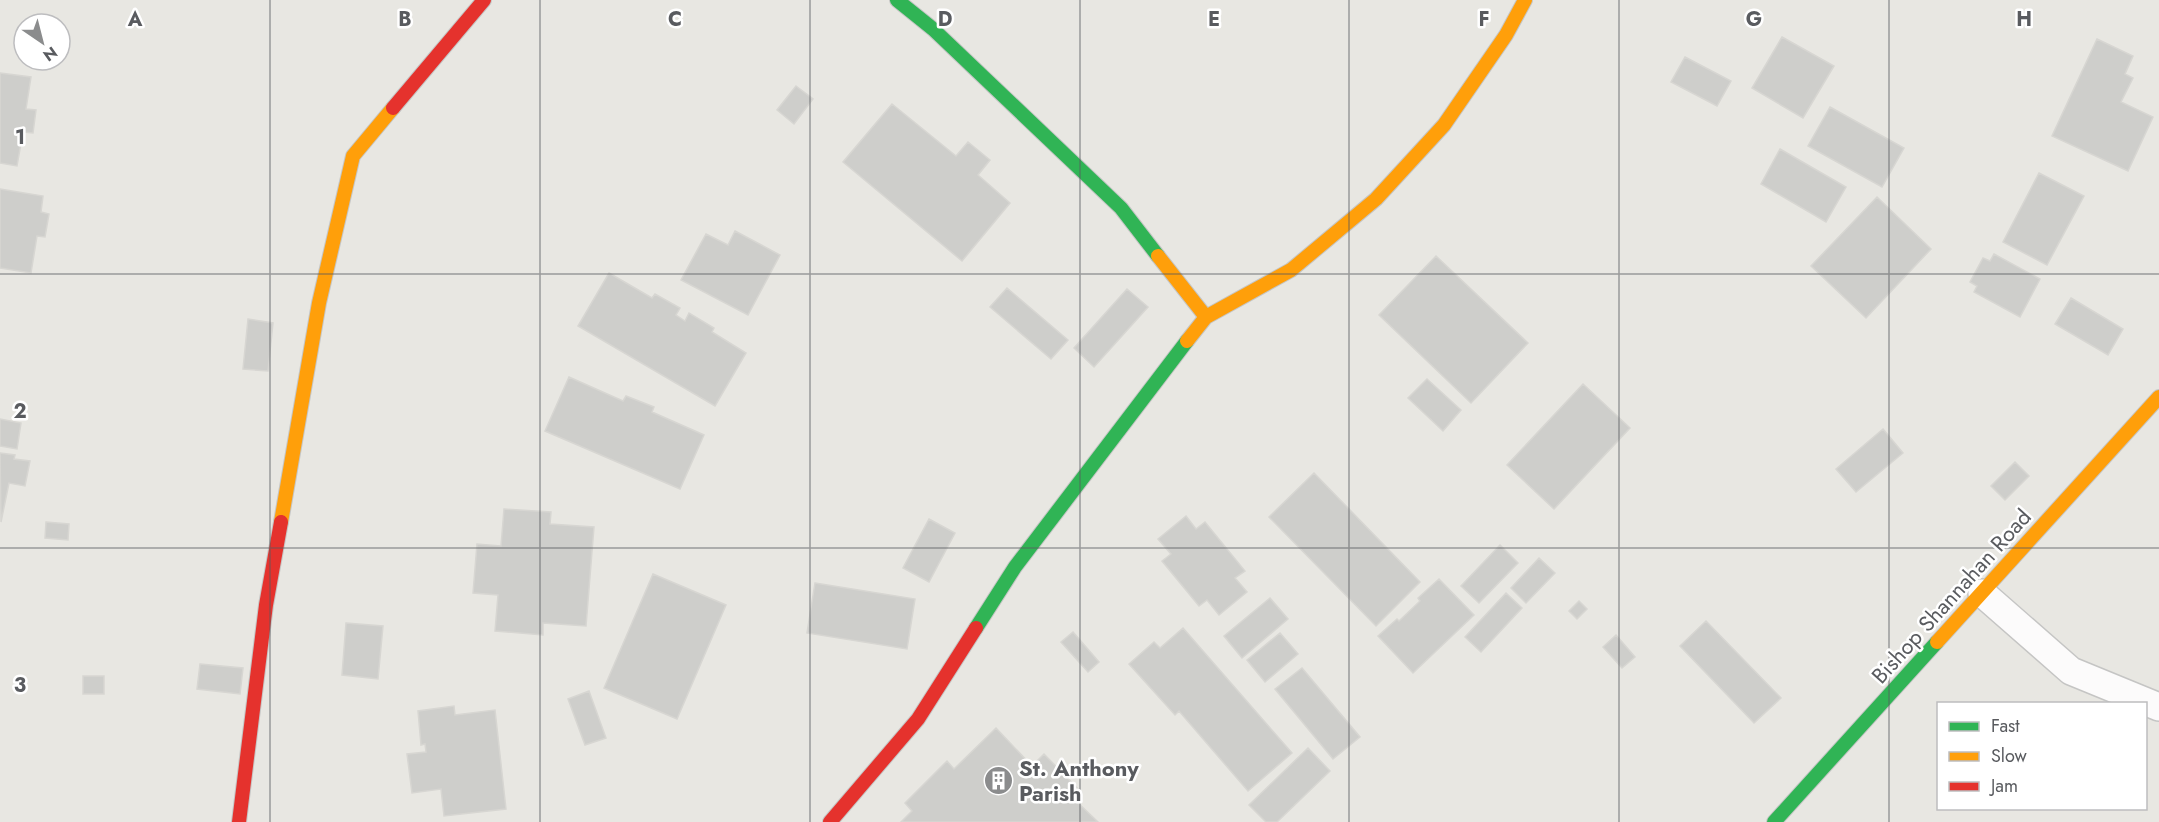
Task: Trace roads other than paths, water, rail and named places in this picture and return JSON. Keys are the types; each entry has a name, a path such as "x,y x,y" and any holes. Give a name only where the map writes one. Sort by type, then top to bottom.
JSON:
{"street":[{"path":"239,822 266,605 319,303 352,156 484,0"},
{"path":"897,0 933,29 1121,208 1206,317"},
{"path":"830,822 918,719 1016,567 1206,317 1291,270 1376,199 1444,125 1506,35 1525,0"},
{"name":"Bishop Shannahan Road","path":"1784,819 1982,593 2159,398"},
{"path":"1982,593 2071,671 2147,702"}],"place":[{"name":"St. Anthony Parish","path":"998,781"}]}
